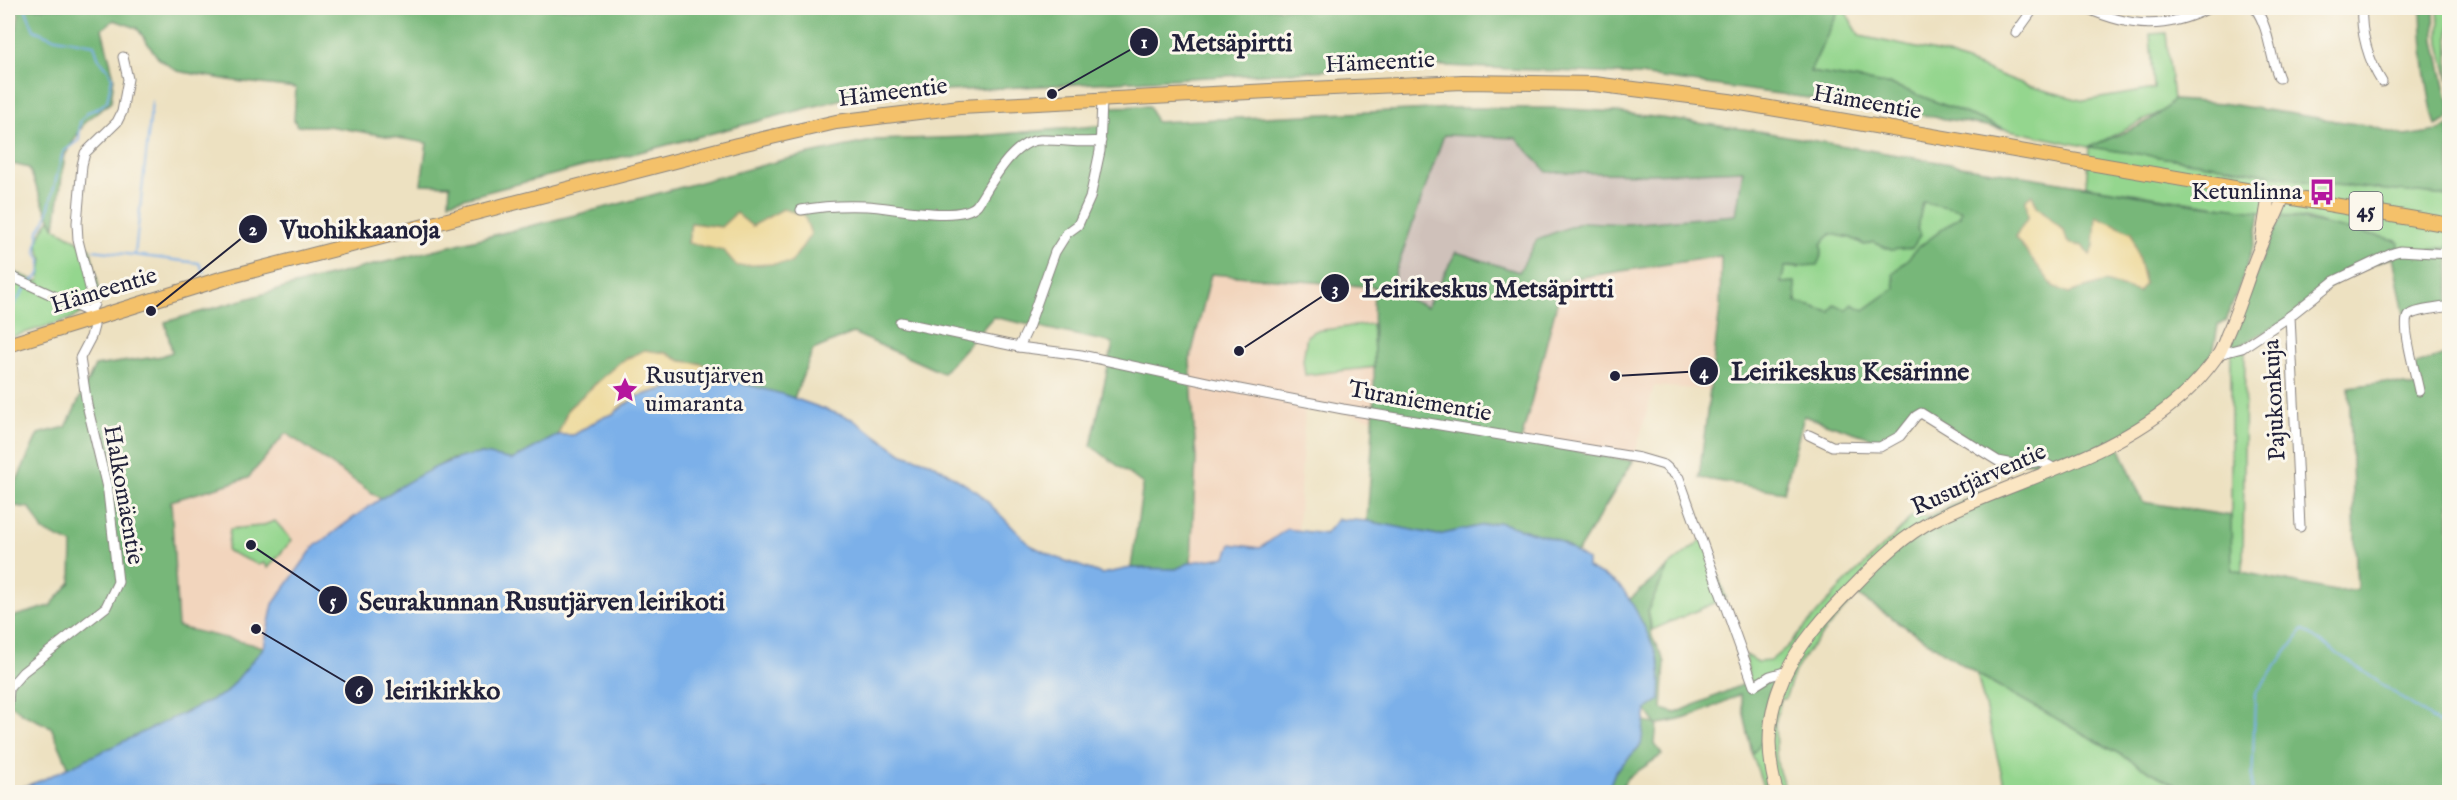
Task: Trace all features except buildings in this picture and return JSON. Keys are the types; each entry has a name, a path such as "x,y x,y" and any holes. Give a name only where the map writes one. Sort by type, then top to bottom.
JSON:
{"main road":[{"name":"Hämeentie","path":"8,345 90,315 224,278 809,128 873,116 960,107 1463,82 1593,84 1711,98 2450,225"},
{"name":"Rusutjärventie","path":"1777,792 1770,759 1770,730 1784,672 1796,652 1836,605 1904,538 1933,520 1982,497 2097,452 2136,431 2183,394 2219,354 2242,299 2261,243 2279,211 2276,195"}],"street":[{"path":"2016,33 2034,8"},
{"path":"2086,8 2104,16 2149,25 2184,19 2209,8"},
{"path":"2255,8 2264,20 2274,66 2279,78"},
{"path":"2362,8 2362,19 2372,66 2382,82"},
{"name":"Halkomäentie","path":"8,706 9,688 22,672 106,608 118,582 108,492 87,405 80,358 94,326 90,315 94,304 78,232 82,165 86,153 117,122 122,112 128,79 123,57"},
{"path":"1019,347 1055,252 1067,233 1078,225 1085,211 1100,151 1102,100"},
{"path":"801,210 819,206 866,206 937,214 959,214 972,210 977,205 1003,164 1020,147 1038,140 1083,144 1101,141"},
{"path":"2290,316 2334,281 2393,253 2400,251 2450,254"},
{"path":"8,275 90,315"},
{"path":"2419,391 2406,331 2406,320 2414,313 2450,306"},
{"name":"Pajukonkuja","path":"2219,354 2242,348 2290,316"},
{"name":"Pajukonkuja","path":"2290,316 2300,527"},
{"name":"Turaniementie","path":"900,322 1019,347 1081,355 1288,399 1621,457 1640,458 1664,465 1679,478 1754,686 1770,676 1784,672"},
{"path":"1809,435 1832,446 1880,447 1900,436 1921,413 1998,461 2019,465 2041,461 2055,468"}],"shaded area":[{"path":"1444,135 1516,137 1547,172 1650,174 1743,170 1736,215 1627,224 1583,222 1537,239 1519,272 1427,307 1389,291"},
{"path":"1721,256 1720,308 1710,390 1654,386 1633,461 1521,441 1563,280"},
{"path":"1211,274 1374,287 1372,324 1375,367 1374,419 1305,405 1298,530 1287,529 1260,548 1231,544 1227,557 1191,562 1196,459 1190,360"},
{"path":"286,433 381,499 354,516 319,545 316,544 273,604 264,647 178,627 170,501 248,478"}],"green space":[{"path":"13,8 1840,8 1810,72 1893,85 2005,129 1867,106 1640,75 1425,65 854,96 449,202 450,185 421,184 427,143 328,126 297,126 294,120 296,88 177,71 158,58 137,28 114,20 102,29 114,77 111,102 85,122 65,155 55,227 29,168 8,163 8,149 11,144 8,137 8,38 16,31 19,14"},
{"path":"1840,8 1843,8 1860,36 1945,54 2029,86 2084,101 2154,89 2150,34 2166,33 2173,100 2167,109 2090,147 2229,167 2315,183 2449,196 2449,247 2402,254 2395,250 2398,246 2396,240 2311,220 2086,186 2089,147 2005,129 1893,85 1810,72"},
{"path":"2421,8 2434,8 2435,41 2449,104 2449,119 2436,126 2425,67"},
{"path":"2438,8 2449,8 2449,80 2440,44"},
{"path":"2173,100 2222,103 2369,126 2405,136 2438,131 2449,125 2449,196 2315,183 2229,167 2089,147 2146,122"},
{"path":"1149,106 1156,122 1453,108 1554,108 1616,112 1758,131 2190,203 2260,211 2255,239 2246,267 2226,321 2218,325 2214,348 2201,378 2119,442 2119,447 2143,502 2231,516 2232,570 2335,591 2357,590 2349,387 2386,382 2415,387 2416,364 2449,354 2449,792 2187,792 1977,674 1857,595 1854,589 1930,517 1971,496 2052,465 1999,459 1921,408 1883,442 1804,416 1784,492 1699,478 1720,308 1721,256 1563,280 1521,441 1633,461 1577,553 1557,540 1498,522 1438,535 1367,521 1373,422 1374,287 1211,274 1190,360 1196,459 1191,562 1176,569 1131,568 1143,484 1091,446 1113,343 993,317 943,373 853,333 813,350 794,398 728,380 715,368 681,361 666,353 620,362 568,409 558,435 512,460 482,454 449,460 381,499 286,433 248,478 171,501 178,627 264,647 226,693 69,768 51,727 23,714 8,702 8,618 50,606 71,582 72,544 43,531 30,508 8,505 8,500 38,434 66,427 95,366 162,356 172,352 165,322 309,281 615,205 782,160 876,140 968,137 1107,125 1105,107","holes":["1444,135 1516,138 1547,172 1650,174 1743,170 1736,215 1627,224 1583,222 1537,239 1519,272 1456,252 1427,307 1389,291","1923,202 1961,210 1960,216 1919,247 1893,274 1895,288 1864,310 1852,304 1847,310 1835,304 1830,312 1796,302 1795,282 1781,283 1785,267 1817,265 1822,254 1821,244 1831,234 1851,238 1865,245 1873,242 1891,250 1912,248 1921,235 1917,229","2037,206 2064,231 2066,241 2083,246 2090,256 2094,246 2138,292 2105,282 2069,293 2015,237","691,223 721,227 752,226 688,243"]},
{"path":"1923,201 1962,210 1960,216 1919,247 1895,288 1864,310 1830,312 1795,302 1795,282 1780,283 1785,267 1799,268 1822,254 1821,244 1831,234 1851,238 1864,245 1873,242 1891,250 1917,230"},
{"path":"2282,215 2396,240 2399,243 2395,250 2402,254 2449,247 2449,306 2404,314 2393,256 2341,278 2285,321 2224,354 2231,342 2262,258"},
{"path":"50,219 55,228 90,248 102,302 70,319 8,338 9,270 39,282 43,259 38,244 43,229"},
{"path":"1372,324 1375,367 1305,375 1303,360 1307,336 1314,331"},
{"path":"2245,347 2243,572 2231,570 2231,352"},
{"path":"1911,517 1930,517 1854,589 1857,595 1810,648 1795,671 1785,699 1781,699 1775,724 1778,769 1787,792 1765,792 1752,754 1765,738 1777,679 1750,690 1746,655 1758,662 1770,661 1788,646 1838,590"},
{"path":"275,521 292,540 268,568 264,563 259,565 227,551 230,529 261,526"},
{"path":"1704,538 1726,598 1652,630 1648,610 1668,567"},
{"path":"1668,567 1648,610 1652,637 1665,662 1662,709 1676,713 1748,682 1751,690 1777,678 1765,738 1752,754 1740,694 1689,717 1657,724 1655,743 1662,755 1627,778 1620,792 1607,792 1615,772 1641,745 1644,722 1656,724 1646,710 1638,616 1629,600"},
{"path":"1977,674 2187,792 2006,792"}],"sand":[{"path":"2032,194 2037,206 2064,231 2067,241 2083,246 2090,255 2094,246 2096,216 2132,232 2145,284 2138,292 2105,282 2069,293 2054,287 2015,237 2028,217 2026,199"},
{"path":"783,209 804,215 811,234 791,263 737,266 724,251 688,243 691,223 721,227 736,213 752,226"},
{"name":"Rusutjärven uimaranta","path":"644,350 666,353 681,361 715,368 728,380 701,379 648,393 622,405 613,414 601,418 574,435 558,435 568,409 620,362"}],"water":[{"path":"701,379 729,380 782,394 852,419 903,454 932,463 979,493 1030,545 1102,574 1131,568 1176,569 1191,562 1226,557 1231,544 1260,548 1287,529 1325,534 1338,519 1367,521 1438,535 1498,522 1557,540 1587,560 1587,567 1614,582 1627,595 1643,624 1659,663 1660,700 1646,710 1641,745 1615,772 1607,792 8,792 42,780 226,693 264,647 273,604 316,544 396,489 440,465 461,458 484,454 512,460 558,435 574,435 601,418 613,414 636,397"}],"waterway":[{"path":"25,8 34,30 51,37 94,45 99,59 112,78 107,101 99,108 88,112 80,122 79,140 63,152 46,219 39,230 36,253 41,260 40,274 30,283"},
{"path":"135,254 152,101"},
{"path":"93,250 199,263 204,272"},
{"path":"8,314 26,287"},
{"path":"2252,792 2255,694 2303,630 2450,731"}],"place":[{"name":"Metsäpirtti","path":"1052,94"},
{"name":"Ketunlinna","path":"2322,192"},
{"name":"Vuohikkaanoja","path":"151,311"},
{"name":"Leirikeskus Metsäpirtti","path":"1239,351"},
{"name":"Leirikeskus Kesärinne","path":"1615,376"},
{"name":"Rusutjärven uimaranta","path":"625,390"},
{"name":"Seurakunnan Rusutjärven leirikoti","path":"251,545"},
{"name":"leirikirkko","path":"256,629"}]}
